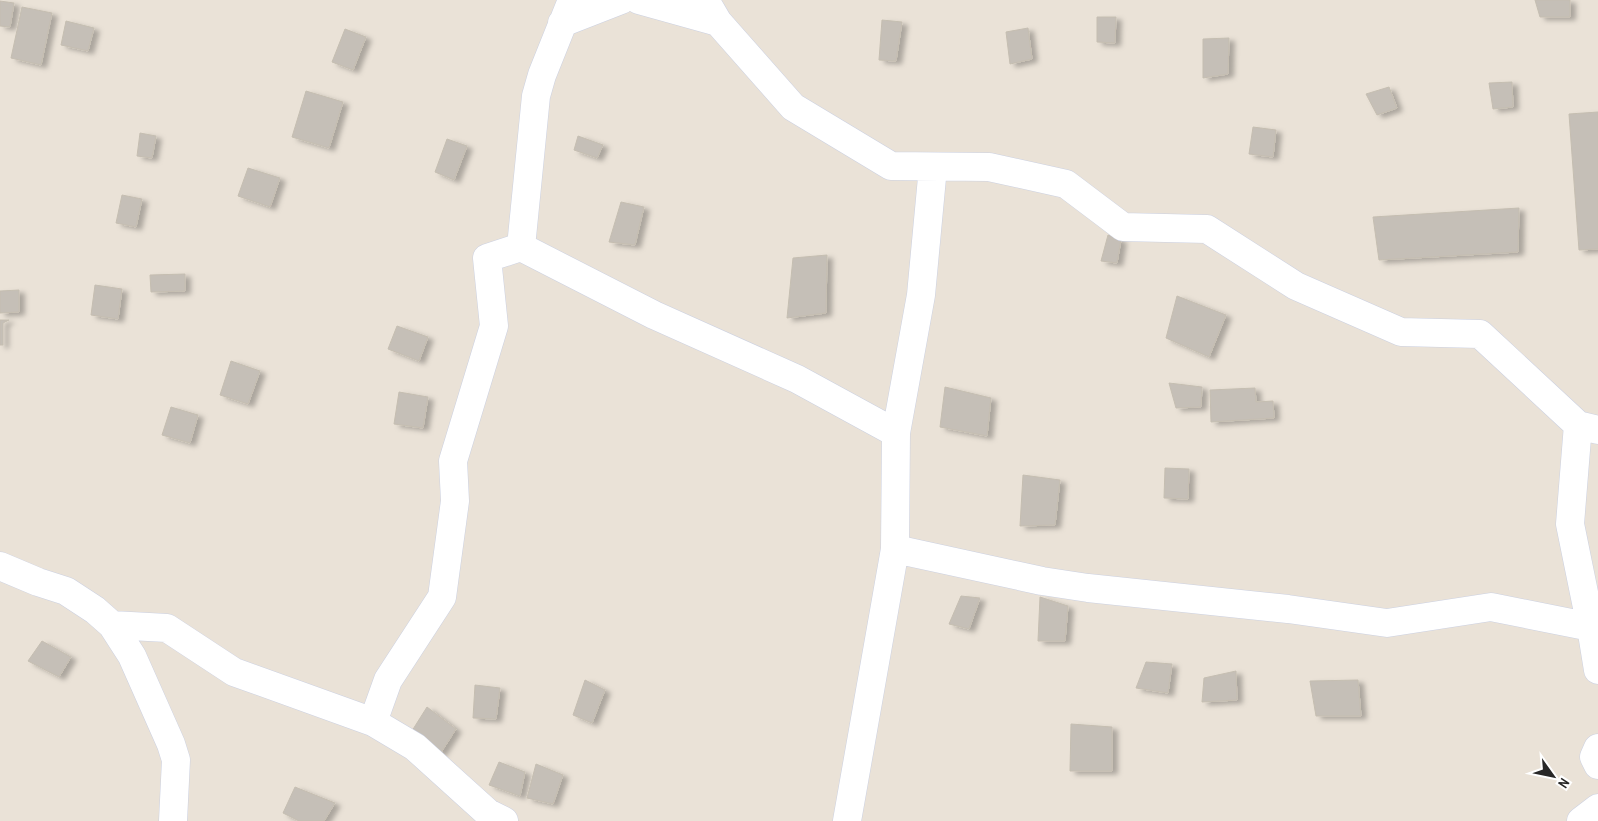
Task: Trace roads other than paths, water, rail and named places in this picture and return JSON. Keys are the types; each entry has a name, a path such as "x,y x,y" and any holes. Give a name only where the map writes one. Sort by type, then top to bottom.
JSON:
{"street":[{"path":"521,247 536,96 542,75 567,12 621,0"},
{"path":"639,0 712,11 793,107 891,166 989,167 1066,184 1123,227 1207,229 1296,286 1401,332 1480,334 1588,427 1570,524 1598,670"},
{"path":"847,821 895,549 896,433 921,295 933,167"},
{"path":"373,722 388,680 442,597 455,502 454,460 494,326 487,258 521,247 654,315 797,379 896,433"},
{"path":"895,549 1042,581 1088,588 1279,608 1387,623 1491,607 1591,628"},
{"path":"0,566 38,582 66,591 95,610 112,625 132,656 171,744 176,760 173,821"},
{"path":"112,625 167,628 234,672 373,722 415,747 488,813 504,821"},
{"path":"1598,748 1594,757 1598,765"},
{"path":"1581,821 1598,808"}]}
